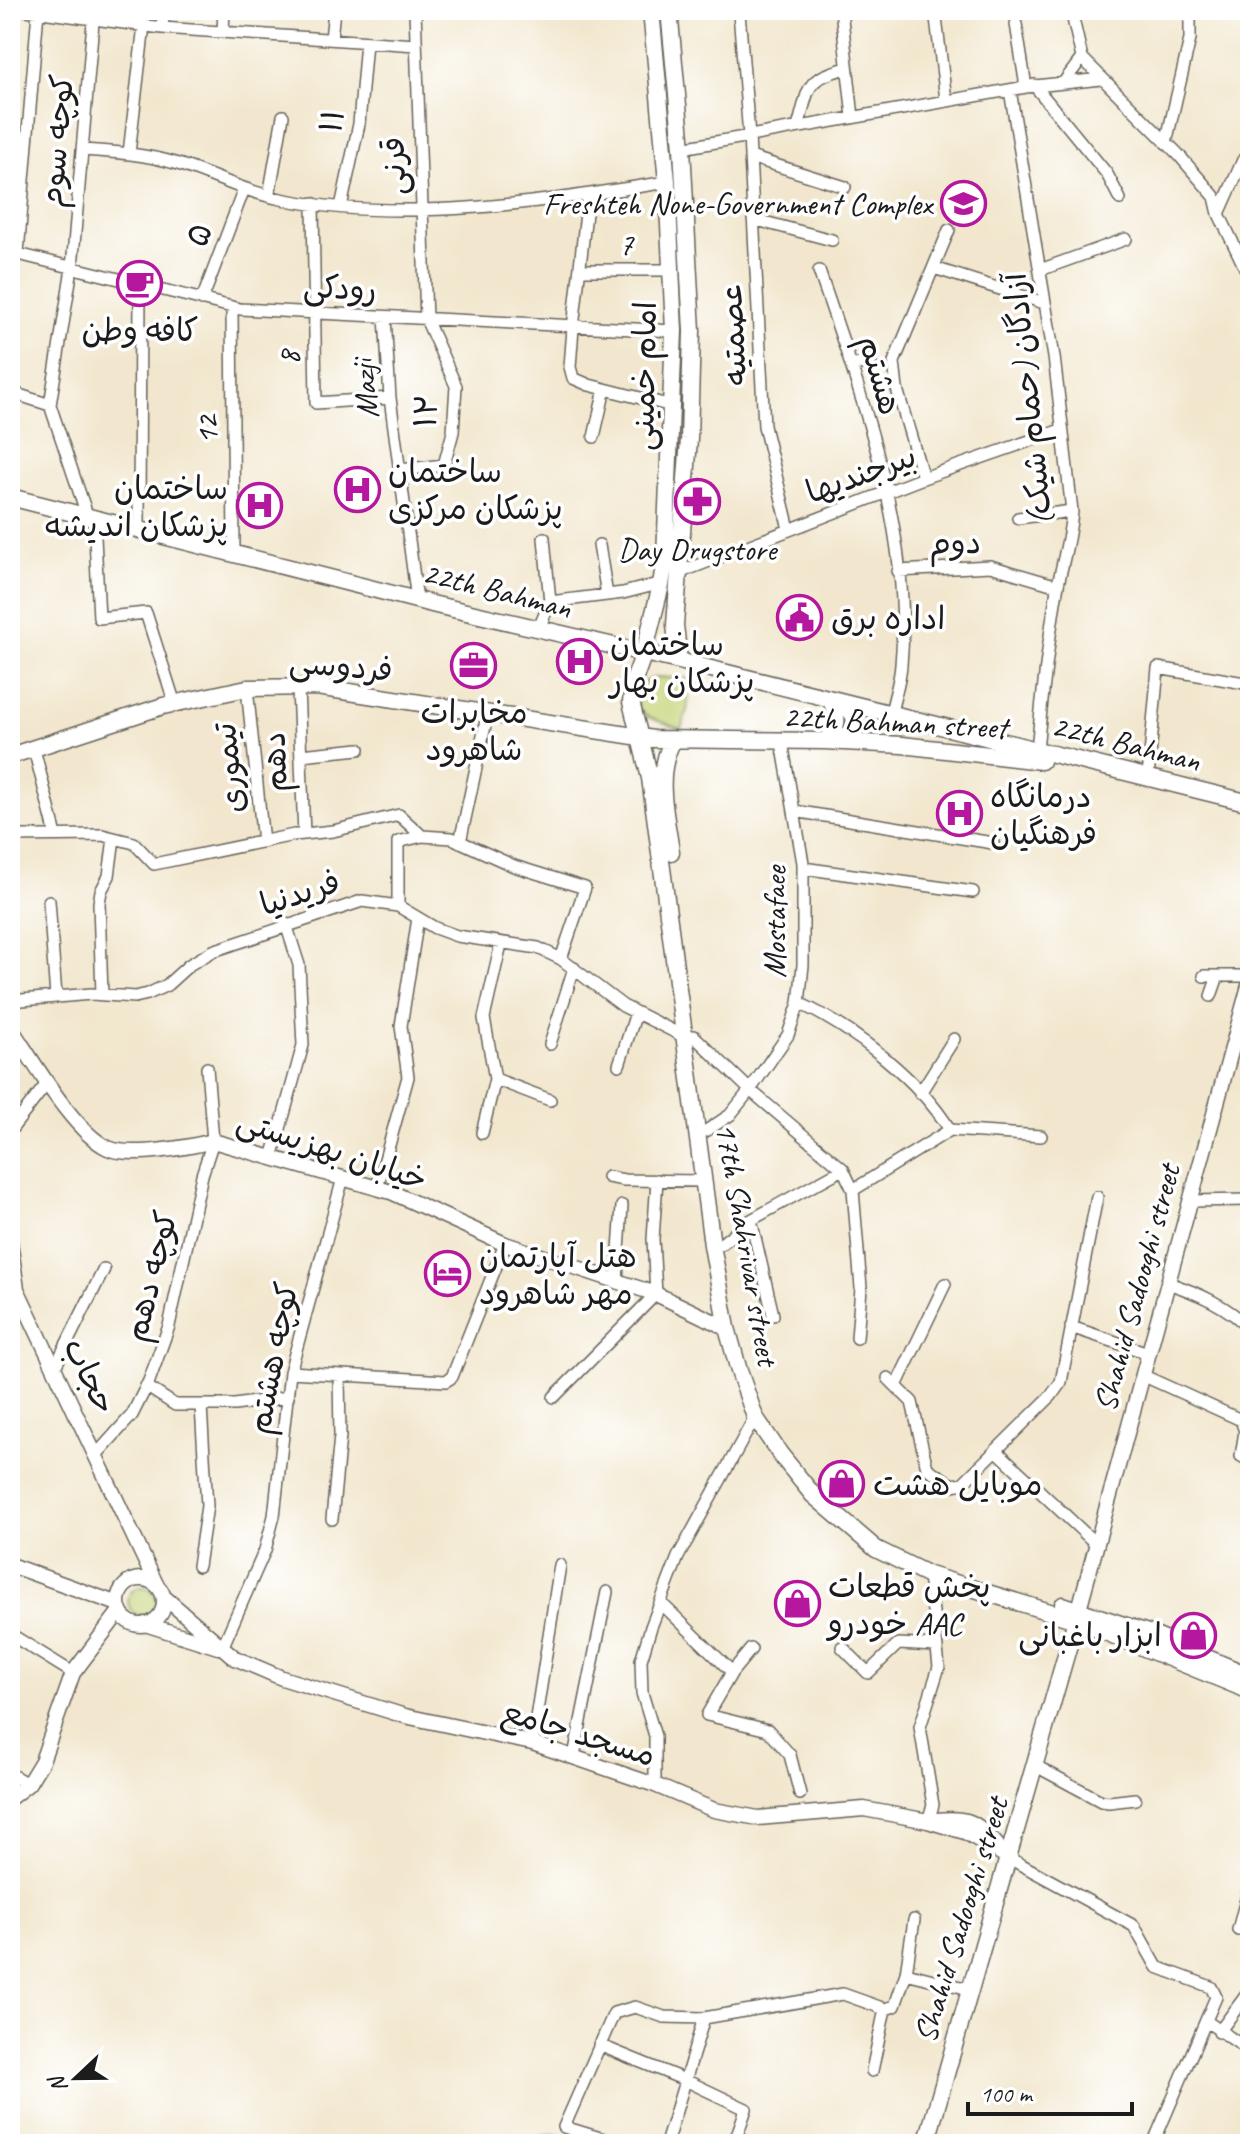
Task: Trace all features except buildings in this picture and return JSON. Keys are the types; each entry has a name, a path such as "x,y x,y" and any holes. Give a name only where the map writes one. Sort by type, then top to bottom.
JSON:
{"main road":[{"name":"امام خمینی","path":"638,738 631,702 633,683 662,583 670,487 674,331 667,182 651,10"},
{"name":"امام خمینی","path":"669,10 682,148 692,331 681,572 675,625 679,661"},
{"name":"22th Bahman","path":"10,497 417,600 679,661 1250,803"},
{"name":"فردوسی","path":"10,756 175,704 247,688 317,687 638,738 673,740"},
{"path":"825,741 835,732 839,702"},
{"path":"839,702 855,718 853,730 843,742"},
{"name":"17th Shahrivar street","path":"638,738 650,778 706,1131 739,1371 755,1417 793,1471 831,1513 876,1549 929,1575 1077,1615"},
{"name":"17th Shahrivar street","path":"673,740 664,760 662,780 703,1181 732,1328 764,1413 819,1489 881,1541 933,1567 1077,1615"},
{"name":"22th Bahman street","path":"673,740 825,741 1015,756 1075,766 1250,813"},
{"path":"1077,1615 1148,1633 1250,1676"},
{"path":"1077,1615 1250,1691"},
{"name":"Shahid Sadooghi street","path":"926,2144 1077,1615"}],"street":[{"path":"162,28 164,10"},
{"path":"223,31 224,10"},
{"path":"331,39 334,10"},
{"name":"قرنی","path":"415,10 426,319"},
{"path":"841,10 853,117"},
{"path":"935,10 946,100"},
{"path":"1071,10 1082,58 1215,197 1219,214 1250,278"},
{"path":"1166,143 1190,39 1190,10"},
{"path":"14,252 32,11 94,14 162,28 416,45"},
{"name":"عصمتیه","path":"739,12 749,136 764,426 789,529"},
{"name":"کوچه سوم","path":"50,405 72,268 94,14"},
{"path":"1016,24 1030,86 1107,174 1120,199"},
{"path":"129,153 144,25"},
{"name":"۱۱","path":"341,207 359,124 366,42"},
{"path":"1064,82 1082,58"},
{"path":"798,127 809,88 820,75 847,68"},
{"path":"682,148 1030,86 1101,79"},
{"name":"آزادگان (حمام شیک)","path":"1010,90 1054,357 1072,511 1070,536 1058,586 1037,750"},
{"path":"269,196 283,116"},
{"path":"82,150 129,153 178,164 269,196 341,207 508,205 667,182"},
{"path":"750,157 845,187"},
{"path":"1219,214 1243,160 1250,158"},
{"name":"۵","path":"202,300 244,189"},
{"path":"588,195 573,328 570,367 573,378 672,406"},
{"name":"8","path":"313,203 316,403 390,398"},
{"path":"753,219 832,240"},
{"path":"923,478 897,389 894,362 949,230"},
{"path":"1040,270 1126,239"},
{"name":"رودکی","path":"14,252 232,307 573,328 674,331"},
{"path":"934,268 1044,303"},
{"name":"7","path":"580,270 673,270"},
{"name":"هشتم","path":"819,271 852,366 886,494 903,614 901,668 891,713"},
{"path":"139,528 140,284"},
{"name":"12","path":"232,307 234,552"},
{"name":"Mazji","path":"385,317 390,398 417,600"},
{"name":"۱۲","path":"400,470 444,465 453,432 456,386 426,319"},
{"path":"852,366 871,361"},
{"path":"594,437 605,389"},
{"path":"10,392 50,405 90,516 99,618 146,613 175,704"},
{"name":"بیرجندیها","path":"681,572 923,478 1061,430"},
{"path":"1018,518 1072,511"},
{"path":"539,628 550,602 544,538"},
{"path":"599,545 607,595"},
{"name":"دوم","path":"898,571 990,566 1058,586"},
{"path":"550,602 607,595 662,583"},
{"path":"1148,777 1158,668 1250,684"},
{"name":"تیموری","path":"247,688 263,842"},
{"name":"دهم","path":"298,688 304,834"},
{"path":"460,842 488,712"},
{"name":"Mostafaee","path":"750,1090 788,1035 799,1003 803,965 803,868 782,742"},
{"path":"34,749 56,835"},
{"path":"301,755 359,749"},
{"path":"794,811 993,843"},
{"path":"10,836 102,835 134,843 154,864 333,831 399,815 422,836"},
{"path":"398,906 398,842 422,836 452,838 514,866 585,888 561,959"},
{"path":"102,995 99,903 109,876 114,838"},
{"path":"803,868 973,892"},
{"path":"49,901 56,997"},
{"name":"فریدنیا","path":"10,1001 148,994 167,985 189,965 213,951 286,924 362,901 398,906 457,936 538,948 561,959 623,1006 690,1036 843,1169"},
{"path":"377,1188 408,1077 401,1026 418,918"},
{"path":"272,1158 303,1045 299,965 286,924"},
{"path":"482,1133 495,1079 484,1018 501,944"},
{"path":"550,1044 574,968"},
{"path":"1204,976 1250,976"},
{"path":"1211,996 1218,976"},
{"name":"Shahid Sadooghi street","path":"1077,1615 1250,982"},
{"path":"799,1003 860,1040 893,1066 941,1115 950,1130"},
{"path":"619,1065 636,1013"},
{"name":"خیابان بهزیستی","path":"10,1027 34,1065 90,1137 111,1150 167,1149 213,1141 343,1178 377,1188 505,1244 656,1294 732,1328"},
{"path":"920,1093 954,1039"},
{"name":"خیابان بهزیستی","path":"10,1044 34,1065"},
{"path":"207,1068 213,1141"},
{"path":"495,1079 550,1100"},
{"path":"10,1131 48,1082"},
{"path":"706,1131 730,1115 750,1090"},
{"path":"853,1190 950,1130 1041,1136"},
{"name":"کوچه دهم","path":"97,1454 132,1415 169,1326 202,1175 213,1141"},
{"path":"721,1244 751,1220 843,1169 853,1190 861,1288 857,1338"},
{"path":"608,1177 703,1181"},
{"name":"کوچه هشتم","path":"222,1648 265,1550 274,1516 290,1372 343,1178"},
{"path":"554,1397 656,1294 653,1239 657,1180"},
{"path":"945,1284 892,1382 912,1402 927,1468 953,1485 963,1483 1051,1396 1061,1382 1097,1197"},
{"path":"1190,1201 1250,1200"},
{"path":"617,1281 622,1206"},
{"path":"751,1220 773,1315"},
{"name":"حجاب","path":"10,1242 14,1286 160,1590"},
{"path":"290,1372 446,1381 452,1377 505,1244"},
{"path":"55,1367 104,1269"},
{"path":"1168,1283 1220,1305 1239,1317 1250,1329"},
{"path":"1071,1327 1148,1353"},
{"path":"332,1519 340,1436 339,1375"},
{"path":"1142,1375 1241,1420 1245,1431 1241,1456 1250,1461"},
{"path":"146,1386 175,1405 235,1405 288,1397"},
{"path":"198,1566 207,1506 201,1406"},
{"path":"655,1785 655,1736 642,1693 641,1660 678,1557 755,1417"},
{"path":"996,1450 1096,1544"},
{"path":"132,1531 134,1580"},
{"path":"10,1565 128,1615 222,1648"},
{"path":"532,1743 560,1565"},
{"path":"928,1821 933,1805 920,1727 939,1667 929,1575"},
{"path":"128,1615 122,1589 134,1580 149,1580 222,1648"},
{"path":"10,1798 28,1784 42,1761 73,1673 95,1642 128,1615 158,1618 164,1604 160,1590"},
{"path":"574,1756 607,1592"},
{"path":"661,1603 732,1672"},
{"path":"10,1634 73,1673"},
{"path":"842,1647 868,1673 898,1644 936,1646"},
{"name":"مسجد جامع","path":"222,1648 235,1658 264,1671 405,1716 532,1743 655,1785 714,1810 758,1818 864,1809 928,1821 956,1818 971,1821 982,1828 1009,1858"},
{"path":"751,1649 732,1672 707,1715 768,1730 790,1755 800,1794"},
{"path":"1036,1766 1101,1801 1135,1799"},
{"path":"10,1774 28,1784"},
{"path":"1009,1858 1134,1926 1157,1967 1211,1987 1216,1997 1153,2144"},
{"path":"1238,1930 1250,1884"},
{"path":"620,2144 564,2127 614,2013 635,2007 664,2017 704,2018 843,1994 885,2009 895,2006 906,1973 914,1920"},
{"path":"906,1973 969,1989"},
{"path":"1219,2032 1250,1990"},
{"path":"872,2071 885,2009"},
{"path":"666,2144 704,2018"},
{"path":"1206,2021 1250,2051"},
{"path":"599,2045 746,2109 734,2144"}],"green space":[{"path":"657,677 691,679 681,729 648,717 638,709 641,683"},
{"path":"142,1587 152,1591 156,1601 152,1611 142,1615 132,1611 128,1601 132,1591"},
{"path":"554,2134 590,2144 495,2144"}],"place":[{"name":"Freshteh None-Government Complex","path":"963,203"},
{"name":"کافه وطن","path":"140,283"},
{"name":"ساختمان پزشکان مرکزی","path":"357,489"},
{"name":"Day Drugstore","path":"697,502"},
{"name":"ساختمان پزشکان اندیشه","path":"259,506"},
{"name":"اداره برق","path":"800,618"},
{"name":"ساختمان پزشکان بهار","path":"579,662"},
{"name":"مخابرات شاهرود","path":"474,665"},
{"name":"درمانگاه فرهنگیان","path":"959,814"},
{"name":"هتل آپارتمان مهر شاهرود","path":"448,1274"},
{"name":"موبایل هشت","path":"842,1484"},
{"name":"پخش قطعات خودرو AAC","path":"797,1604"},
{"name":"ابزار باغبانی","path":"1193,1635"}]}
